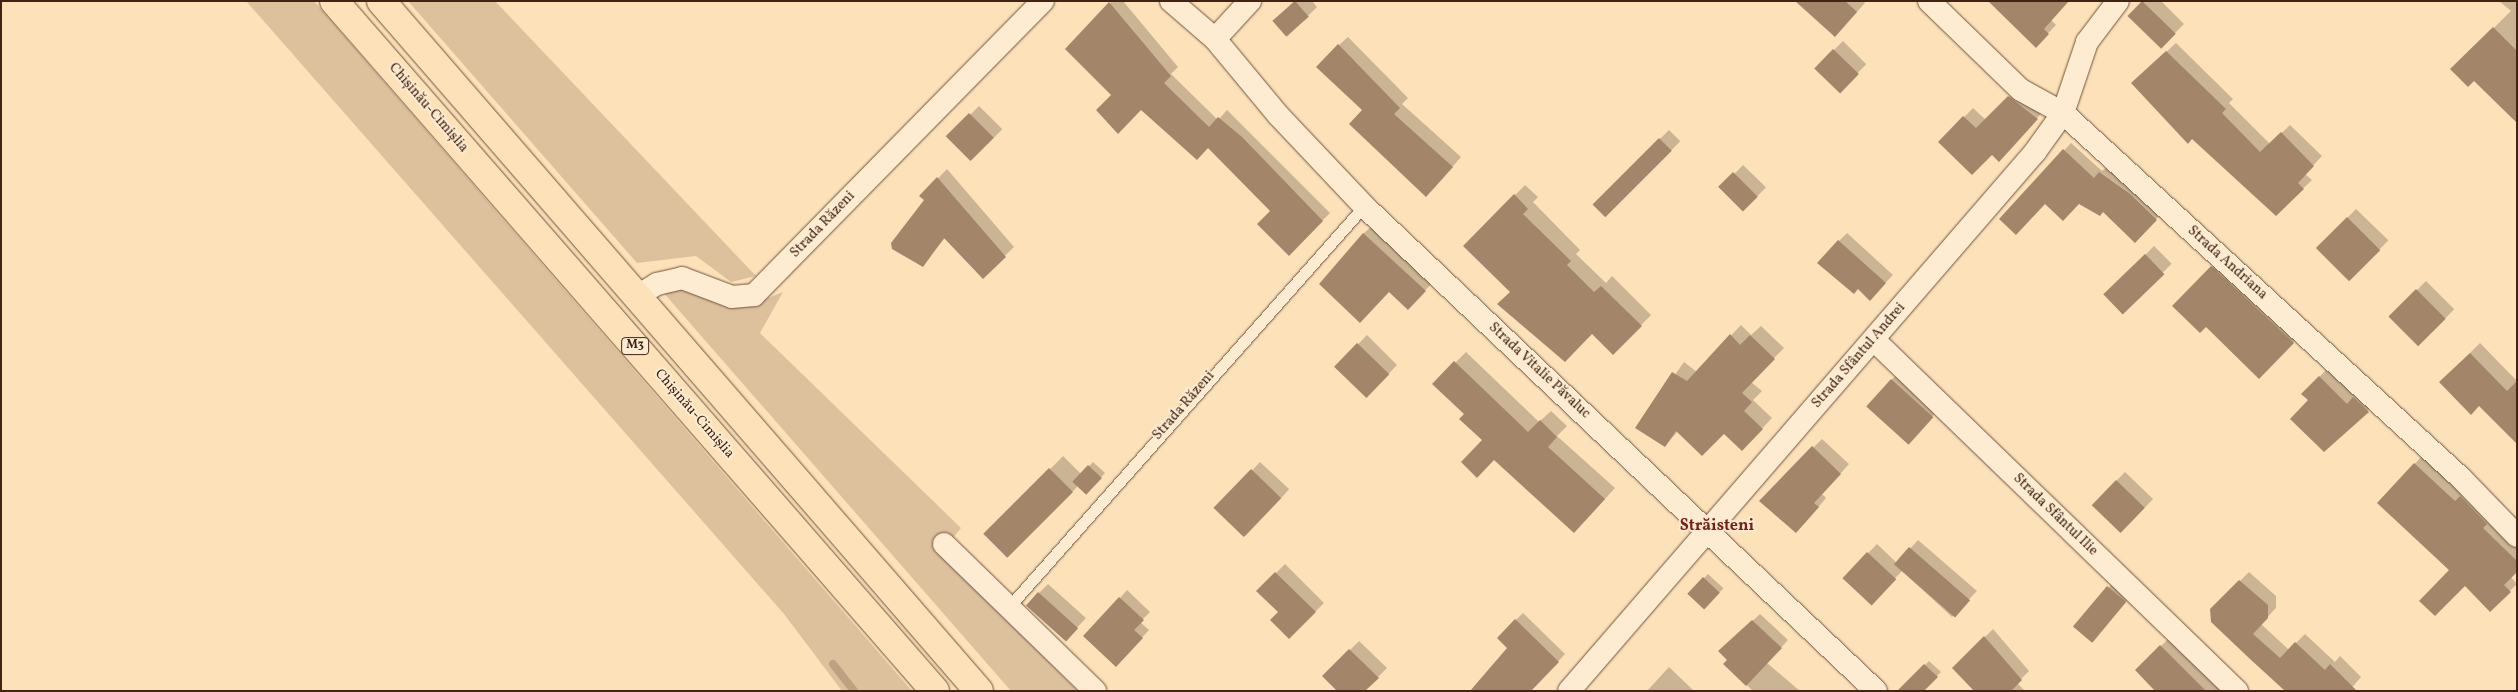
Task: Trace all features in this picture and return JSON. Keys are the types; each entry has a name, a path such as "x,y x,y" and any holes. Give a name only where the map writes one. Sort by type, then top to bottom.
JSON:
{"highway":[{"name":"Chișinău-Cimișlia","path":"334,1 935,691"},
{"name":"M3","path":"381,1 979,691"}],"street":[{"name":"Strada Răzeni","path":"636,297 657,284 682,278 732,297 754,295 1043,1"},
{"name":"Strada Vitalie Păvaluc","path":"1171,1 1215,39 1279,116 1364,206 1876,691"},
{"path":"1215,39 1250,1"},
{"name":"Strada Andriana","path":"1929,1 2021,90 2063,113 2462,479 2517,536"},
{"name":"Strada Sfântul Andrei","path":"1569,691 1706,528 1874,340 2063,113 2087,42 2118,1"},
{"name":"Strada Sfântul Ilie","path":"1874,340 2237,691"},
{"path":"944,544 1007,609 1095,691"}],"lane":[{"name":"Strada Răzeni","path":"1007,609 1364,206"}],"shaded area":[{"path":"246,1 314,1 912,691 842,691 784,614"},
{"path":"408,1 495,1 756,276 731,282 696,256 637,263"},
{"path":"681,286 752,304 783,292 760,333 961,528 940,554 1078,691 1011,691 662,291"}],"building":[{"path":"1295,1 1309,17 1286,37 1272,21"},
{"path":"1795,1 1845,1 1857,12 1835,37"},
{"path":"1988,1 2069,1 2044,29 2049,34 2036,48"},
{"path":"2142,1 2176,34 2161,49 2127,16"},
{"path":"1109,2 1171,76 1164,83 1209,127 1218,117 1242,137 1323,221 1289,256 1257,224 1270,211 1208,148 1197,160 1141,110 1118,134 1096,110 1111,95 1065,49"},
{"path":"2493,27 2517,51 2517,123 2474,81 2468,87 2450,69"},
{"path":"1338,44 1400,108 1394,114 1453,167 1426,197 1349,124 1362,110 1316,67"},
{"path":"1833,49 1859,74 1840,93 1814,68"},
{"path":"2166,51 2226,109 2222,113 2260,152 2281,132 2314,166 2298,183 2304,189 2276,216 2192,139 2188,144 2131,83"},
{"path":"2008,96 2038,119 1999,162 1992,155 1972,175 1938,142 1963,116 1976,128"},
{"path":"969,113 994,138 970,161 946,136"},
{"path":"1659,138 1672,151 1605,217 1593,204"},
{"path":"2063,149 2094,178 2099,172 2130,194 2157,220 2135,243 2103,212 2100,216 2079,204 2063,221 2045,204 2016,235 1999,219"},
{"path":"1733,172 1758,197 1743,212 1718,187"},
{"path":"937,177 1006,257 983,279 944,238 923,267 892,249 891,243 924,200 919,196"},
{"path":"1514,194 1528,209 1523,214 1571,261 1567,265 1594,292 1601,286 1642,326 1613,355 1592,334 1565,362 1497,304 1510,292 1463,246"},
{"path":"2347,217 2380,250 2349,281 2316,248"},
{"path":"1363,233 1426,291 1408,310 1389,292 1360,323 1319,284"},
{"path":"1838,240 1886,283 1870,301 1858,289 1854,294 1817,263"},
{"path":"2145,254 2164,274 2123,314 2103,294"},
{"path":"2211,266 2294,343 2259,379 2206,327 2200,333 2172,306"},
{"path":"2416,289 2446,319 2418,346 2388,317"},
{"path":"1730,334 1740,345 1750,335 1775,359 1742,393 1752,402 1744,411 1763,429 1742,451 1724,434 1702,456 1676,431 1665,447 1635,428 1672,372 1687,381"},
{"path":"1357,343 1389,374 1366,398 1334,367"},
{"path":"2470,353 2507,391 2517,381 2517,444 2479,406 2471,415 2439,382"},
{"path":"1454,361 1528,432 1540,420 1557,437 1548,447 1605,499 1574,533 1494,460 1477,478 1461,462 1482,440 1459,419 1464,414 1432,384"},
{"path":"2319,376 2347,404 2353,397 2369,412 2324,452 2290,419 2308,400 2301,394"},
{"path":"1891,379 1933,417 1909,445 1866,406"},
{"path":"1812,446 1841,474 1814,503 1819,507 1796,533 1759,501"},
{"path":"2414,463 2455,501 2460,496 2487,524 2483,528 2517,561 2517,572 2504,585 2511,592 2490,612 2465,586 2435,616 2419,601 2449,570 2377,503"},
{"path":"1088,465 1102,478 1086,495 1072,482"},
{"path":"1049,468 1073,492 1007,558 983,534"},
{"path":"1251,469 1281,498 1244,537 1213,508"},
{"path":"2116,480 2145,508 2120,533 2092,505"},
{"path":"1909,547 1970,600 1955,617 1894,564"},
{"path":"1867,552 1896,579 1872,606 1842,578"},
{"path":"1275,572 1316,612 1289,639 1270,620 1278,612 1256,591"},
{"path":"1703,577 1720,593 1704,610 1687,594"},
{"path":"2239,580 2268,605 2268,618 2253,634 2280,658 2295,642 2325,670 2330,664 2357,691 2285,691 2250,659 2211,622 2210,609"},
{"path":"2107,586 2126,602 2092,643 2073,627"},
{"path":"1038,592 1078,628 1066,642 1026,605"},
{"path":"1119,597 1144,620 1134,630 1143,638 1116,667 1083,636"},
{"path":"1515,619 1559,662 1531,691 1470,691 1507,648 1497,638"},
{"path":"1752,620 1782,648 1746,686 1723,664 1727,660 1718,651"},
{"path":"1984,636 2022,680 2011,691 1974,691 1952,668"},
{"path":"2160,645 2206,691 2155,691 2135,670"},
{"path":"1349,649 1379,678 1365,691 1337,691 1322,676"},
{"path":"1924,664 1938,677 1924,691 1897,691"}],"waterway":[{"path":"833,664 854,691"}],"district":[{"name":"Străisteni","path":"1717,526"}]}
